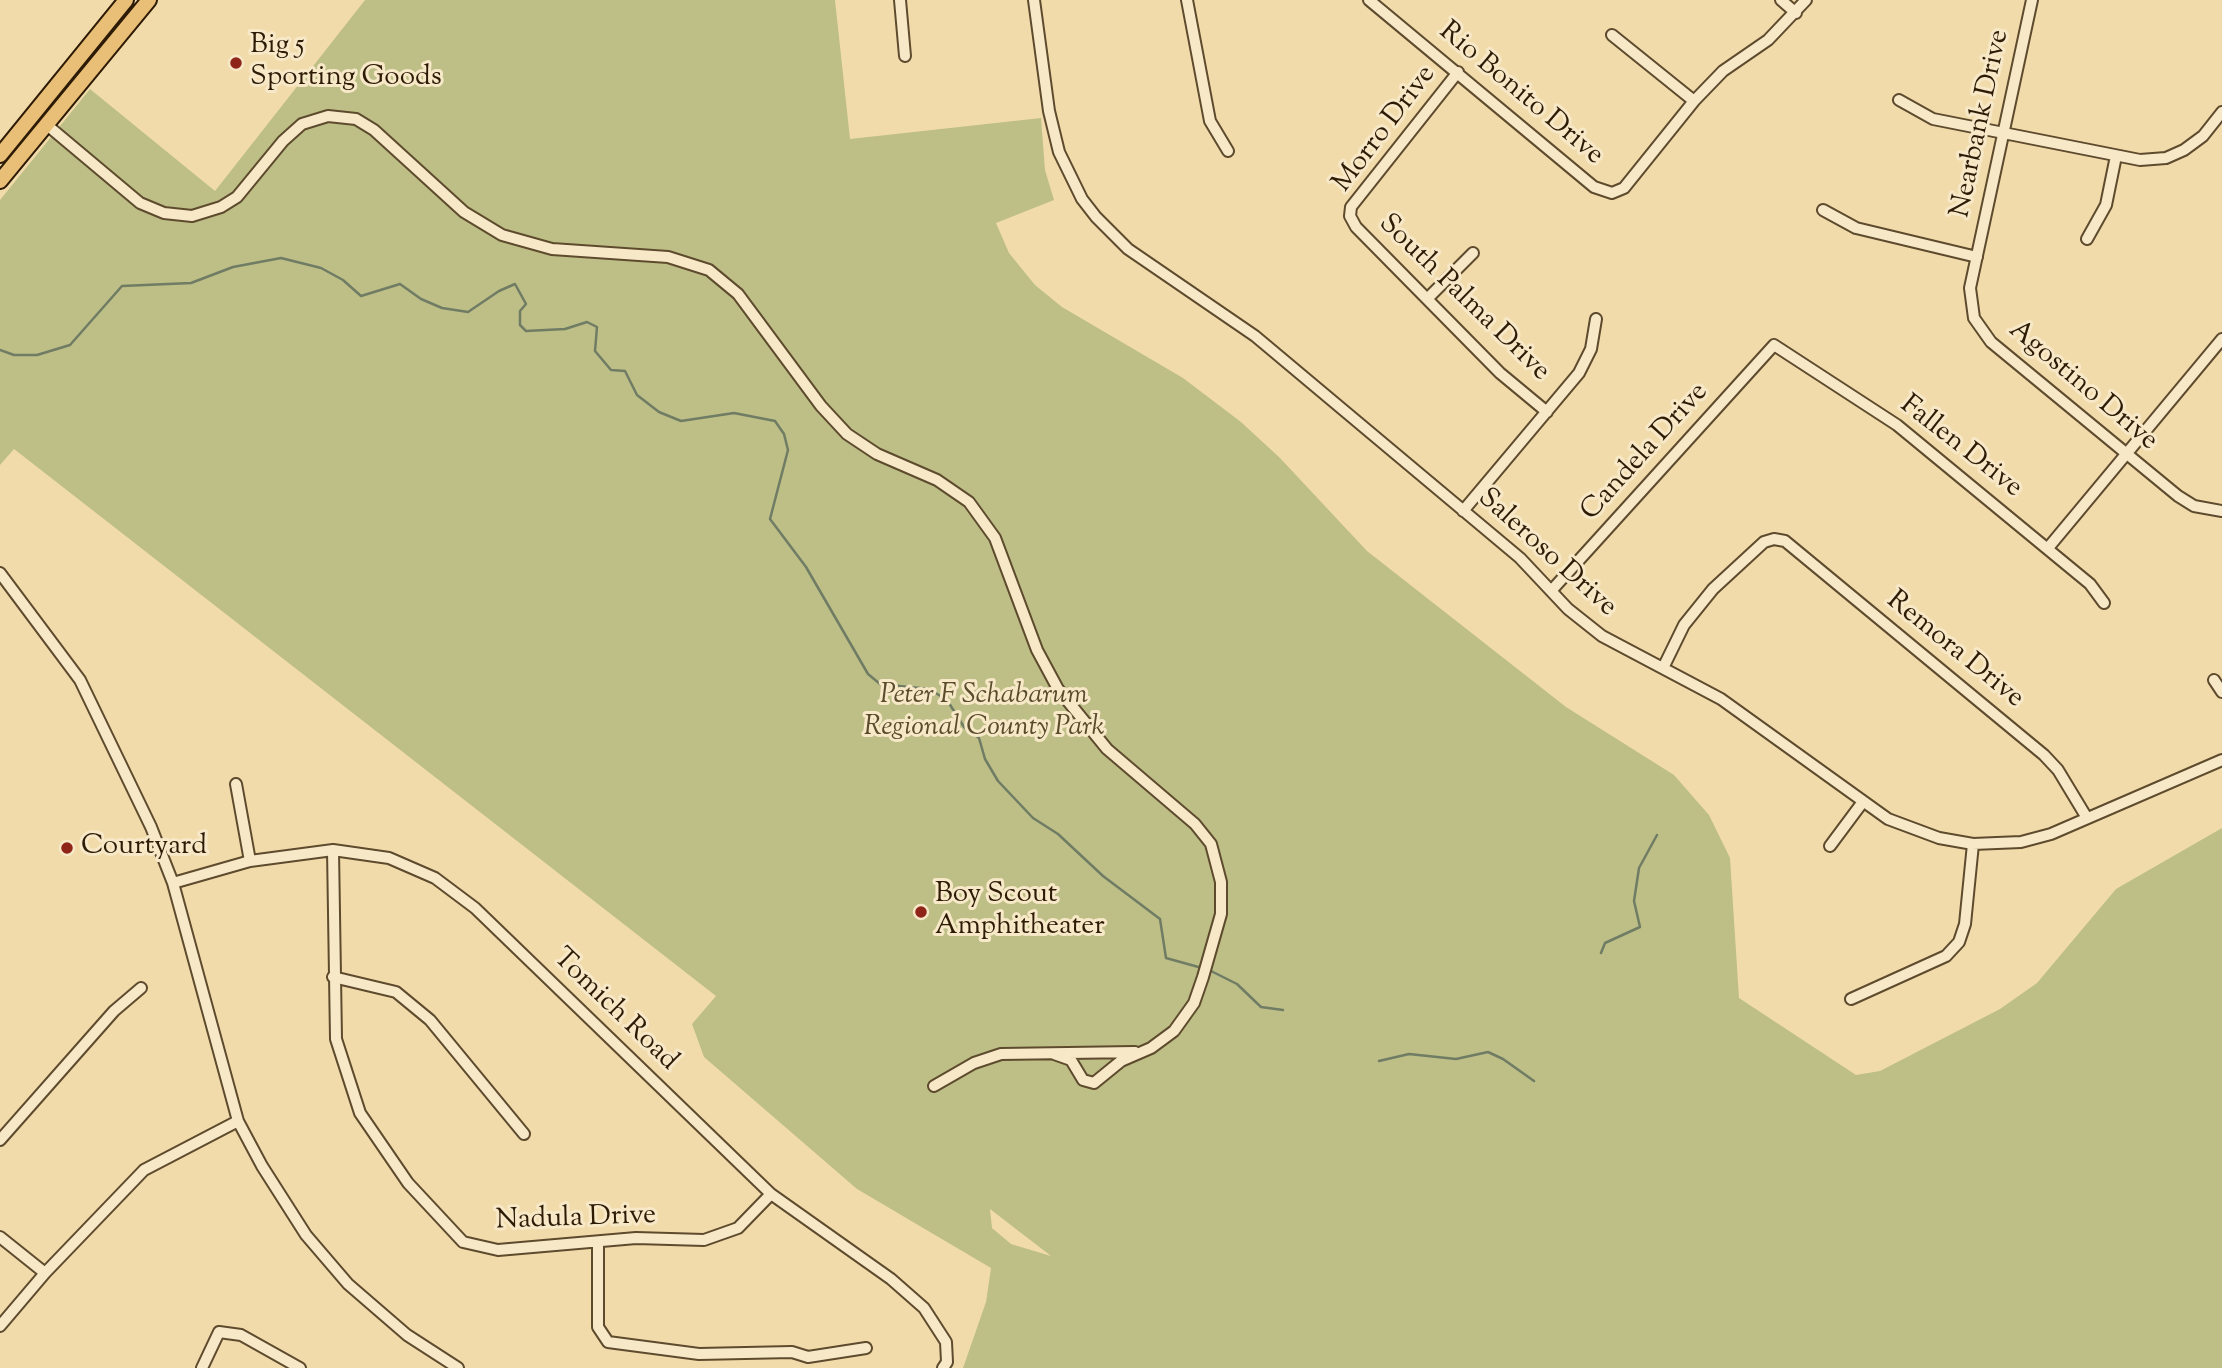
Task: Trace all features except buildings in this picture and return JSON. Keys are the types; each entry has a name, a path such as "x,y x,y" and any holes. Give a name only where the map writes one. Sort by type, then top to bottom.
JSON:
{"main road":[{"path":"0,155 126,0"},
{"path":"0,181 149,0"}],"street":[{"path":"900,0 905,56"},
{"name":"Saleroso Drive","path":"1034,0 1049,111 1059,152 1082,199 1128,249 1255,336 1520,558 1551,591 1602,636 1721,699 1862,803 1916,832 1973,844 2021,842 2065,830 2222,760"},
{"path":"1187,0 1210,121 1228,151"},
{"name":"Rio Bonito Drive","path":"1369,0 1594,187 1612,193 1624,188 1694,101"},
{"path":"1781,0 1796,13"},
{"path":"1612,35 1694,101 1723,71 1768,40 1807,0"},
{"name":"Nearbank Drive","path":"1977,257 2001,133 2032,0"},
{"name":"Morro Drive","path":"1350,216 1351,207 1458,72"},
{"path":"1899,100 1933,119 2140,160 2166,158 2203,136 2222,112"},
{"path":"47,125 140,203 164,213 192,216 221,207 237,197 283,141 302,124 328,116 347,116 374,130 464,212 502,235 552,249 685,260 720,277 738,294 838,425 877,454 948,486 969,502 988,524 1037,650 1070,707 1120,761 1188,816 1211,844 1219,870 1222,898 1219,924 1194,1003 1174,1031 1121,1061 1099,1082 1090,1083 1079,1076 1071,1060 1054,1054"},
{"path":"2087,239 2106,205 2116,156"},
{"path":"1823,210 1856,228 1977,257"},
{"name":"South Palma Drive","path":"1350,216 1356,227 1500,373 1547,412"},
{"path":"1428,298 1473,253"},
{"name":"Agostino Drive","path":"1977,257 1970,288 1974,318 1981,330 2178,496 2194,506 2222,511"},
{"path":"1463,511 1579,373 1591,349 1596,320"},
{"path":"2048,548 2222,339"},
{"name":"Fallen Drive","path":"1774,345 1897,425 2090,584 2104,603"},
{"name":"Candela Drive","path":"1551,591 1774,345"},
{"name":"Remora Drive","path":"1663,668 1697,606 1765,542 1774,539 1785,541 2044,755 2058,770 2087,818"},
{"path":"0,573 80,680 98,712 173,883 238,1121 306,1236 348,1283 407,1335 458,1368"},
{"path":"2214,680 2222,692"},
{"path":"236,784 250,861"},
{"path":"1830,846 1862,803"},
{"path":"1851,999 1946,956 1959,942 1965,925 1973,844"},
{"name":"Tomich Road","path":"173,883 250,861 333,850 389,858 435,878 475,908 771,1194 891,1279 924,1308 946,1342 945,1365"},
{"name":"Nadula Drive","path":"333,850 336,1039 360,1113 408,1182 463,1242 498,1250 636,1238 704,1240 737,1228 771,1194"},
{"path":"333,977 396,992 430,1020 524,1134"},
{"path":"0,1140 114,1011 141,988"},
{"path":"933,1086 993,1056 1141,1052"},
{"path":"0,1326 45,1273 144,1170 238,1121"},
{"path":"0,1237 45,1273"},
{"path":"598,1242 598,1327 608,1342 699,1354 792,1352 808,1357 866,1348"},
{"path":"202,1368 219,1332 241,1335 300,1368"}],"green space":[{"name":"Peter F Schabarum Regional County Park","path":"365,0 835,0 850,139 1041,118 1045,170 1054,200 996,223 1009,253 1035,285 1062,307 1183,378 1241,422 1280,458 1367,551 1566,707 1674,775 1709,815 1730,858 1739,998 1856,1075 1880,1071 2000,1009 2037,983 2116,889 2222,828 2222,1368 963,1368 986,1302 991,1268 857,1189 704,1057 692,1024 716,996 14,449 0,465 0,200 90,89 215,191","holes":["990,1209 1051,1256 1011,1244 992,1228"]}],"waterway":[{"path":"0,350 14,355 37,355 70,345 122,286 191,283 233,267 281,258 321,268 343,280 361,296 400,284 421,299 442,308 468,312 499,291 515,284 526,304 520,311 520,325 526,331 565,329 587,322 597,327 595,351 611,370 625,371 637,395 659,412 681,421 734,413 775,421 784,434 788,450 770,519 806,567 868,674 880,684 929,689 947,700 964,727 979,738 985,759 998,781 1033,818 1058,834 1103,876 1160,919 1166,958 1202,968"},
{"path":"1601,953 1605,943 1640,927 1634,901 1639,868 1657,835"},
{"path":"1209,970 1237,984 1261,1007 1283,1010"},
{"path":"1379,1061 1409,1054 1456,1059 1488,1052 1534,1081"}],"place":[{"name":"Big 5 Sporting Goods","path":"236,63"},
{"name":"Courtyard","path":"67,848"},
{"name":"Boy Scout Amphitheater","path":"921,912"}]}
